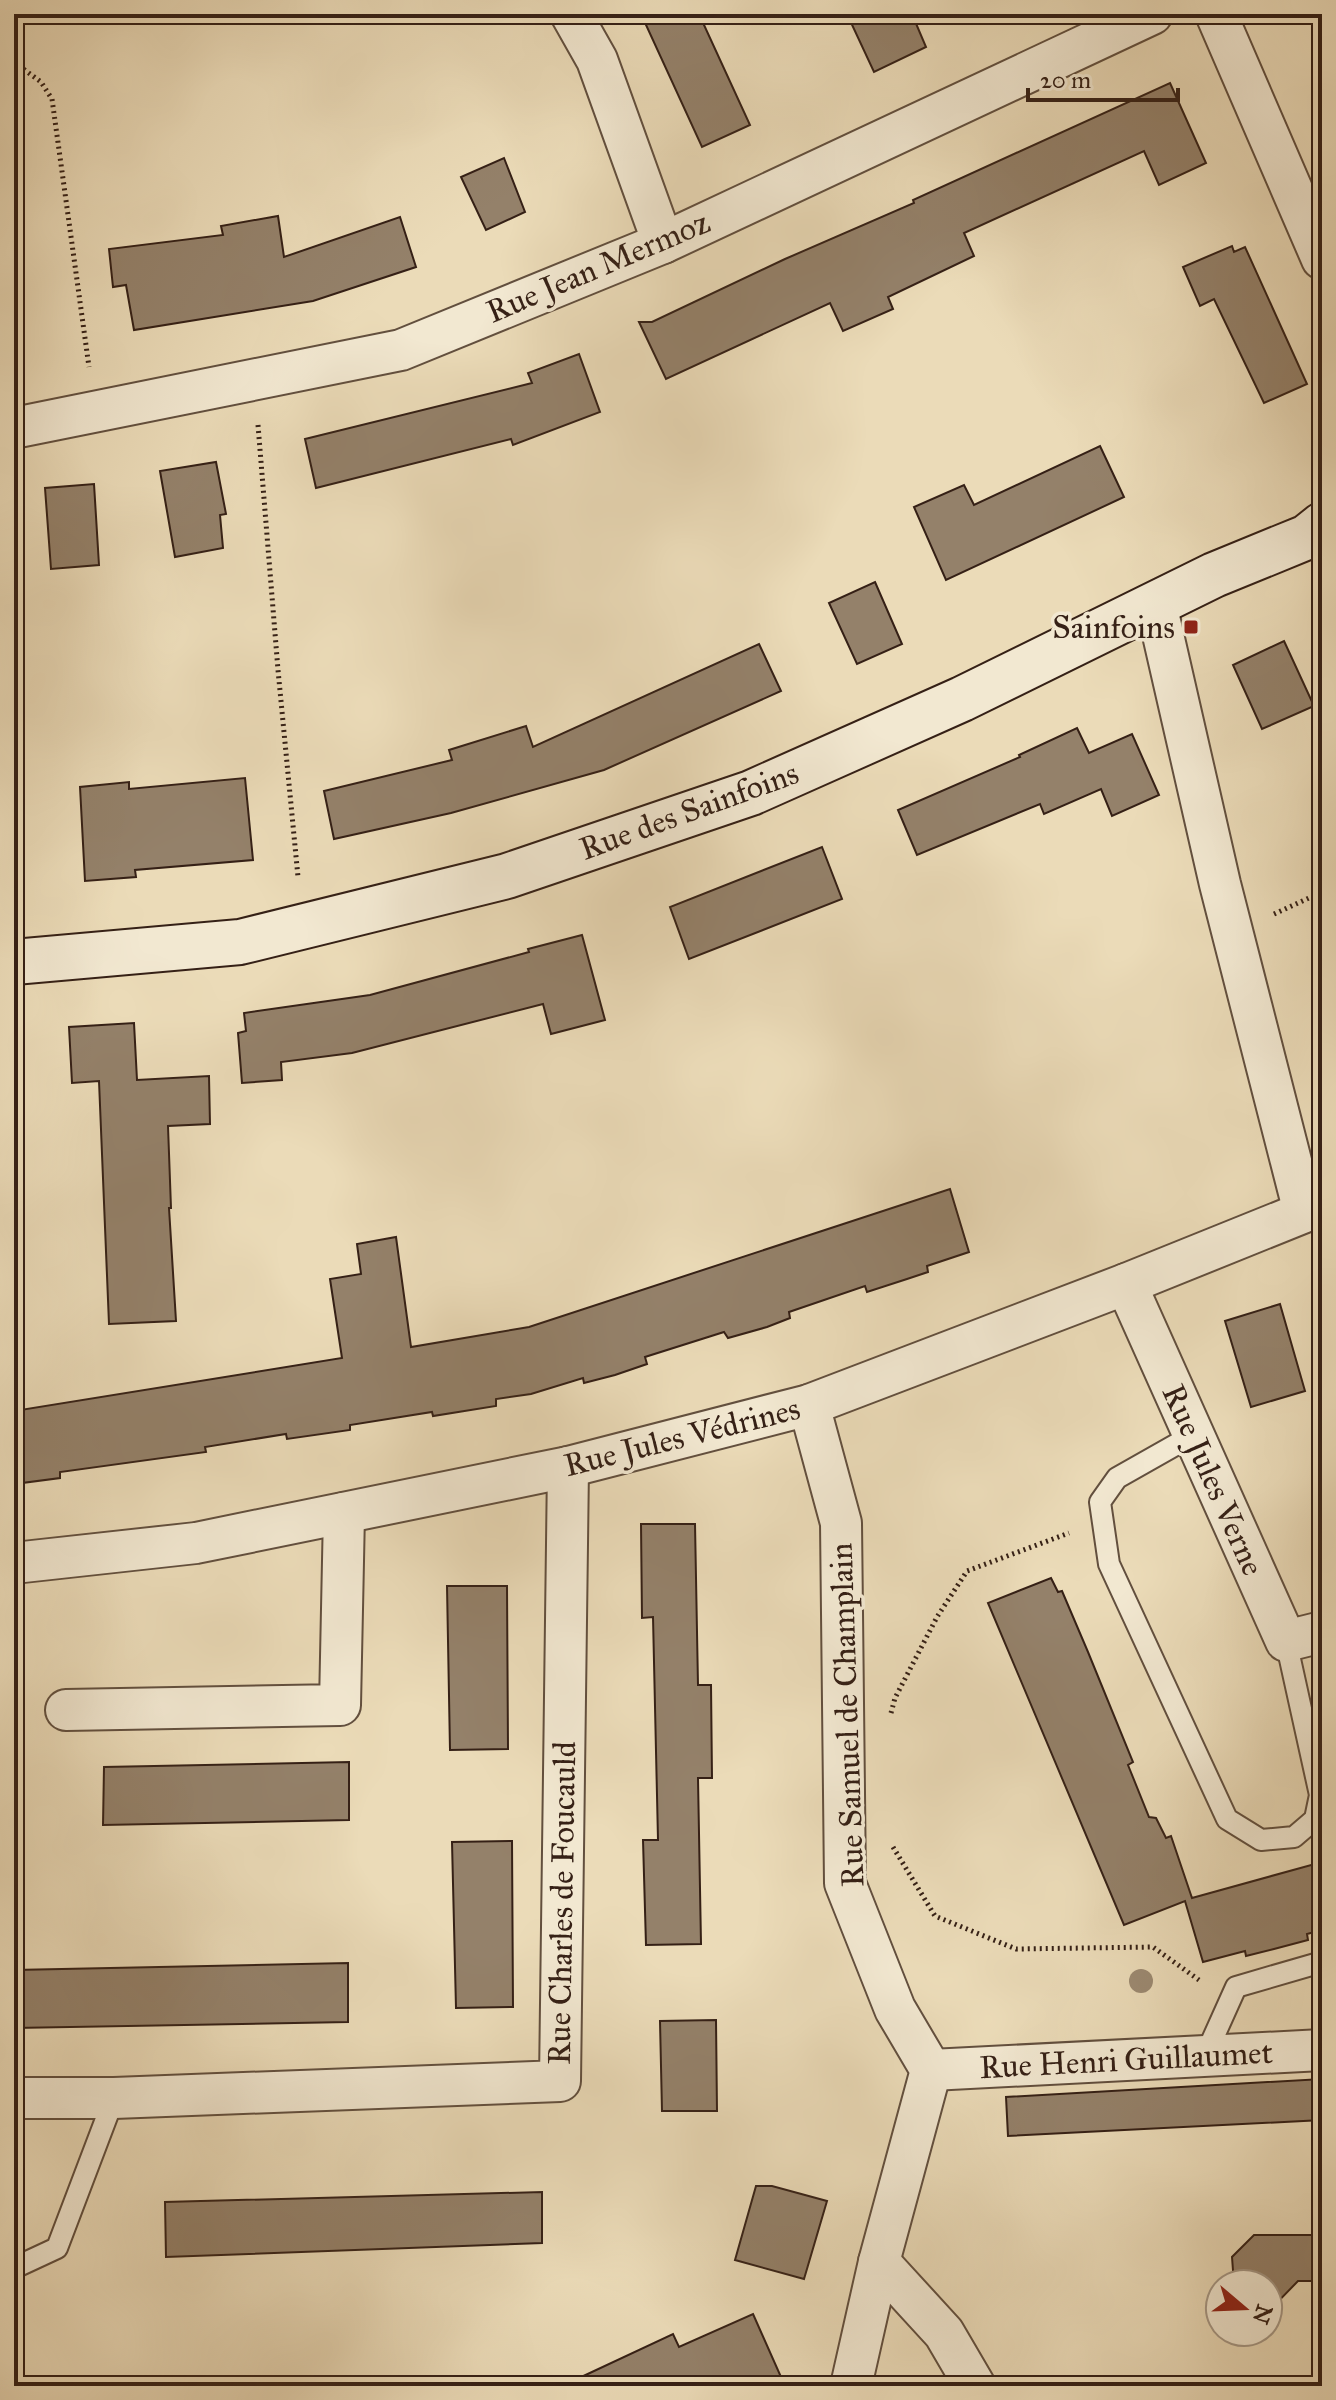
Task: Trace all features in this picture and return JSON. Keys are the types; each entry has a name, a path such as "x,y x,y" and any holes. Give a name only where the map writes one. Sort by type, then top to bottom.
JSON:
{"street":[{"path":"571,14 597,60 663,243"},
{"name":"Rue Jean Mermoz","path":"14,428 401,350 663,243 1152,14"},
{"path":"1216,14 1322,259"},
{"name":"Rue des Sainfoins","path":"14,962 240,942 507,876 751,793 962,699 1214,575 1307,537 1322,525"},
{"path":"1156,604 1220,884 1313,1208"},
{"name":"Rue Jules Védrines","path":"14,1563 196,1543 568,1467 809,1405 1126,1284 1313,1208"},
{"name":"Rue Jules Verne","path":"1126,1284 1193,1435 1304,1637"},
{"name":"Rue Samuel de Champlain","path":"809,1405 841,1523 845,1883 895,2009 931,2070"},
{"name":"Rue Charles de Foucauld","path":"14,2098 114,2098 560,2081 568,1467"},
{"path":"66,1710 340,1705 344,1513"},
{"name":"Rue Henri Guillaumet","path":"931,2070 1322,2050"},
{"path":"851,2386 879,2262 931,2070"},
{"path":"879,2262 944,2333 975,2386"}],"lane":[{"path":"1193,1435 1117,1478 1100,1502 1109,1564 1227,1819 1261,1840 1294,1837 1315,1819 1320,1795 1304,1637"},
{"path":"1205,2056 1236,1987 1322,1962"},
{"path":"14,2268 57,2248 114,2098"}],"path":[{"path":"14,62 41,82 52,99 95,411"},
{"path":"254,380 303,926"},
{"path":"888,1728 895,1698 937,1617 967,1571 1103,1521"},
{"path":"887,1837 935,1916 1016,1949 1153,1947 1229,2002"}],"building":[{"path":"641,14 699,14 750,125 702,147"},
{"path":"847,14 912,14 926,47 874,72"},
{"path":"1170,83 1206,163 1159,185 1144,151 964,233 974,256 888,297 893,309 843,331 830,303 666,379 639,322 652,322"},
{"path":"504,158 525,212 486,230 461,177"},
{"path":"278,216 284,257 400,217 416,267 313,301 134,330 126,285 113,287 109,249 223,235 221,226"},
{"path":"1232,246 1234,252 1245,247 1307,384 1264,403 1214,299 1200,306 1183,267"},
{"path":"579,354 600,412 513,445 511,439 316,488 305,439 532,383 528,373"},
{"path":"1100,446 1124,497 946,580 914,507 964,485 974,505"},
{"path":"216,462 226,514 220,515 223,548 175,557 160,471"},
{"path":"94,484 99,565 51,569 45,488"},
{"path":"875,582 902,644 857,664 829,603"},
{"path":"1284,641 1314,706 1262,729 1233,665"},
{"path":"759,644 781,691 604,770 451,813 334,839 324,791 452,760 449,750 526,726 533,747"},
{"path":"1077,728 1089,753 1132,734 1159,795 1112,816 1101,789 1044,814 1040,804 917,855 898,810 1020,757"},
{"path":"245,778 253,860 135,870 136,877 85,881 80,787 129,782 129,789"},
{"path":"822,847 842,899 689,959 670,907"},
{"path":"582,935 605,1020 551,1034 543,1004 352,1053 281,1062 282,1080 242,1083 238,1033 246,1031 244,1013 370,995"},
{"path":"134,1023 137,1080 209,1076 210,1124 168,1126 176,1321 109,1324 99,1081 72,1083 69,1027"},
{"path":"950,1189 969,1252 927,1266 928,1272 907,1279 867,1292 865,1286 789,1312 790,1318 767,1327 728,1338 724,1332 645,1357 647,1364 615,1375 584,1383 583,1378 531,1394 496,1399 496,1406 433,1416 432,1412 350,1425 350,1430 287,1439 286,1434 205,1447 206,1452 60,1472 60,1478 14,1484 14,1411 342,1358 330,1279 361,1274 357,1244 396,1237 411,1347 529,1327"},
{"path":"1280,1304 1305,1391 1251,1407 1225,1321"},
{"path":"641,1524 695,1524 698,1685 711,1685 712,1778 698,1778 701,1944 646,1945 643,1840 658,1840 653,1617 642,1618"},
{"path":"1051,1578 1058,1592 1062,1591 1088,1652 1133,1762 1128,1765 1149,1817 1156,1818 1166,1838 1171,1836 1192,1898 1322,1862 1322,1930 1307,1934 1308,1940 1246,1956 1245,1951 1203,1962 1185,1901 1124,1925 988,1603"},
{"path":"447,1586 507,1586 508,1749 450,1750"},
{"path":"349,1762 349,1820 103,1825 104,1767"},
{"path":"512,1841 513,2007 456,2008 452,1842"},
{"path":"348,1963 348,2022 14,2028 14,1970"},
{"path":"716,2020 717,2111 662,2111 660,2021"},
{"path":"1322,2079 1322,2120 1008,2136 1006,2097"},
{"path":"756,2186 772,2186 827,2201 804,2279 735,2260"},
{"path":"542,2192 542,2243 166,2257 165,2202"},
{"path":"1254,2235 1322,2235 1322,2281 1298,2281 1284,2295 1284,2268 1233,2268 1232,2257"},
{"path":"753,2314 785,2386 562,2386 673,2334 679,2347"}],"place":[{"name":"Sainfoins","path":"1191,627"}]}
